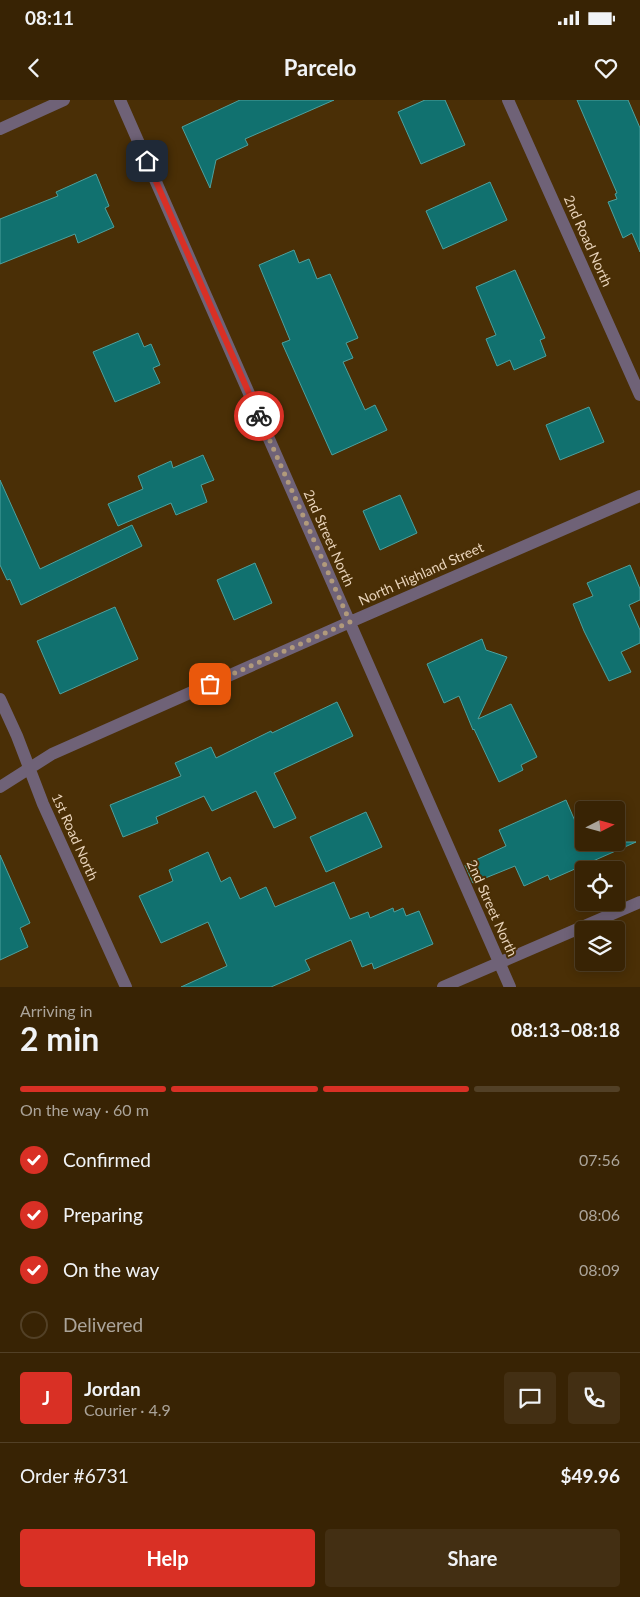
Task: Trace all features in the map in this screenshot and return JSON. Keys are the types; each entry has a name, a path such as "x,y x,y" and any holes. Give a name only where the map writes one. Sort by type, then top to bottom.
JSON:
{"street":[{"path":"0,129 64,100"},
{"name":"2nd Street North","path":"120,100 510,987"},
{"name":"2nd Road North","path":"508,100 640,395"},
{"name":"North Highland Street","path":"0,786 52,754 640,496"},
{"name":"1st Road North","path":"0,698 43,804 126,987"},
{"path":"443,987 640,902"}],"building":[{"path":"240,100 334,100 245,139 248,145 216,160 210,188 182,127"},
{"path":"425,100 445,100 465,145 421,164 398,112"},
{"path":"577,100 628,100 640,128 640,252 632,233 623,238 608,202 617,199 615,194 617,193"},
{"path":"96,174 109,206 105,208 114,227 78,243 75,234 0,264 0,219 58,196 56,192"},
{"path":"490,182 507,220 443,249 426,211"},
{"path":"294,250 299,263 309,259 317,279 330,274 358,338 346,343 353,358 343,362 365,410 375,405 387,430 332,455 282,343 290,340 259,265"},
{"path":"515,270 545,338 540,340 546,356 514,370 510,360 497,366 486,339 496,335 476,287"},
{"path":"138,333 144,347 151,344 160,365 153,368 160,383 115,402 93,352"},
{"path":"589,407 604,442 560,460 546,425"},
{"path":"203,455 214,480 201,485 207,502 176,515 171,503 118,526 108,504 143,489 138,476 171,461 173,468"},
{"path":"0,480 40,569 132,525 142,546 21,605 10,579 7,580 0,565"},
{"path":"400,495 417,533 380,550 363,511"},
{"path":"255,563 272,603 234,620 217,580"},
{"path":"630,565 640,589 640,600 629,605 640,630 640,643 621,652 631,672 609,681 573,604 593,596 587,583"},
{"path":"115,607 138,659 60,694 37,641"},
{"path":"482,639 486,650 507,657 478,719 511,704 537,757 521,765 523,770 499,782 473,730 459,696 444,703 427,664"},
{"path":"337,702 353,736 274,773 296,818 274,828 256,791 212,811 204,796 156,817 158,823 123,837 110,805 181,776 175,763 211,747 216,758"},
{"path":"566,800 575,821 575,851 616,851 593,861 575,861 575,869 550,880 548,875 524,886 515,866 473,883 465,865 506,846 499,830"},
{"path":"366,812 382,847 326,872 310,837"},
{"path":"625,842 636,842 625,847"},
{"path":"208,852 221,882 230,877 240,899 266,887 275,907 334,882 350,919 368,912 370,918 393,908 394,912 403,908 406,916 419,911 433,944 374,969 372,963 362,967 351,940 305,960 310,970 271,987 181,987 227,966 208,922 161,943 139,896 173,881 169,870"},
{"path":"0,855 30,923 20,928 28,947 0,960"}],"way so far":[{"path":"210,684 350,622 259,416"}],"route":[{"path":"147,161 259,416"}]}
